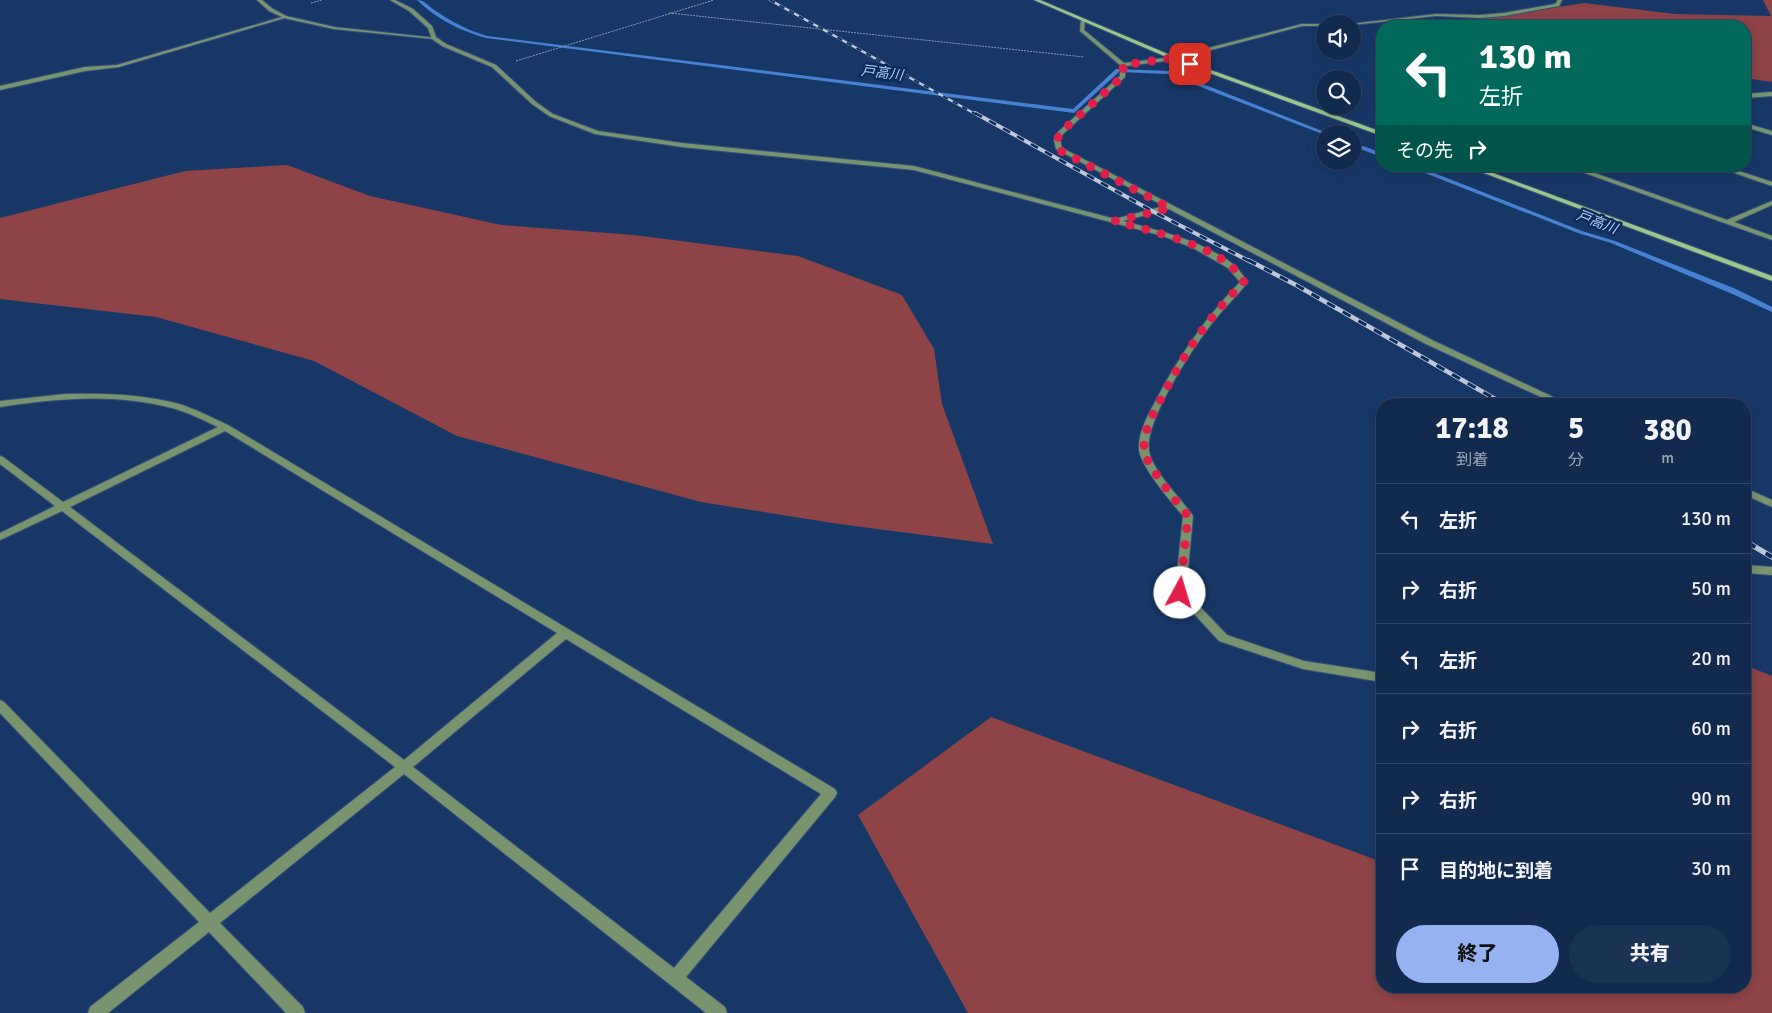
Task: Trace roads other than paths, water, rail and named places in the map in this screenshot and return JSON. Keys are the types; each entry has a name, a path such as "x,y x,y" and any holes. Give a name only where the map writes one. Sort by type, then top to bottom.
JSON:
{"street":[{"path":"260,0 271,10 286,17 334,28 434,38 444,45 494,66 534,103 551,115 597,133 682,146 914,168 1165,235 1196,246 1231,266 1244,282 1220,306 1189,347 1147,425 1144,452 1164,485 1188,516 1180,593 1223,638 1303,665 1376,677"},
{"path":"392,0 411,10 430,27 434,38"},
{"path":"1036,0 1173,58 1376,132"},
{"path":"1396,20 1408,17 1439,15 1484,16 1508,14 1558,5 1560,0"},
{"path":"0,88 85,69 117,66 286,17"},
{"path":"1083,21 1082,30 1121,63 1123,76 1060,133 1057,140 1059,150 1429,342 1551,398"},
{"path":"1361,24 1376,24"},
{"path":"1121,63 1173,58 1302,25 1316,25"},
{"path":"1751,96 1772,94"},
{"path":"1751,127 1772,133"},
{"path":"1484,172 1772,279"},
{"path":"1585,172 1772,238"},
{"path":"1735,172 1772,184"},
{"path":"1728,222 1772,203"},
{"path":"1115,221 1170,208"},
{"path":"0,404 63,397 138,398 176,406 225,427 564,634 830,793 676,977"},
{"path":"0,537 225,427"},
{"path":"0,459 404,767 676,977 719,1013"},
{"path":"1751,494 1772,504"},
{"path":"1751,569 1772,571"},
{"path":"96,1013 404,767 564,634"},
{"path":"0,705 297,1013"}],"waterway":[{"name":"戸高川","path":"419,0 450,22 486,37 1074,111 1118,70 1168,72 1316,130"},
{"name":"戸高川","path":"1361,147 1376,153"},
{"name":"戸高川","path":"1425,172 1580,232 1613,242 1733,291 1772,310"}],"railway":[{"path":"770,0 977,115"},
{"path":"975,113 1154,212 1251,262"},
{"path":"1248,260 1296,285 1494,398"},
{"path":"1751,545 1772,557"}]}
